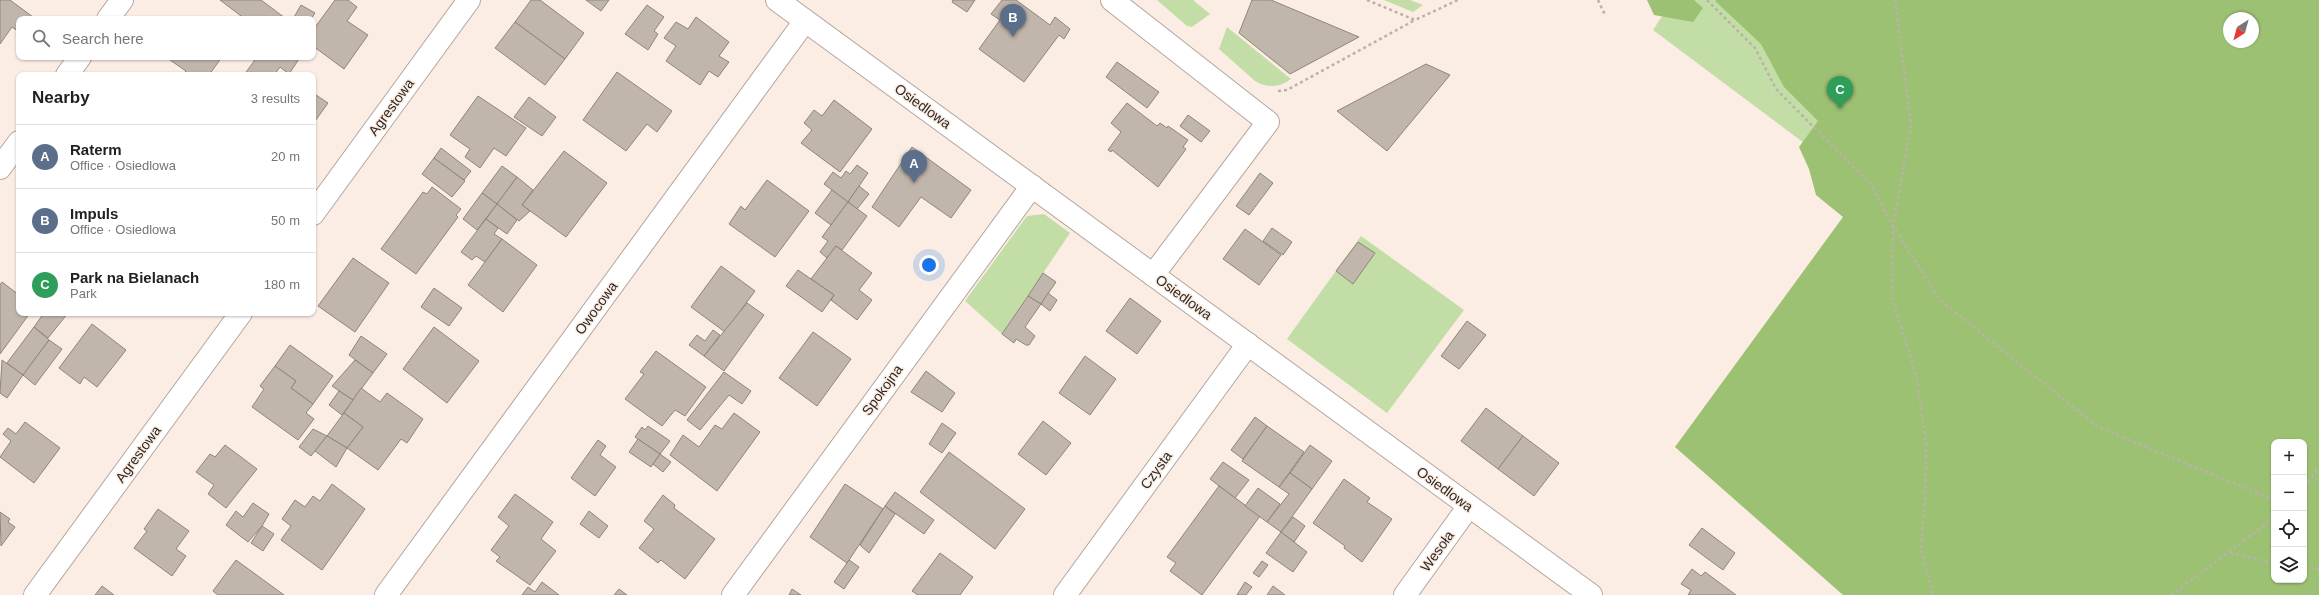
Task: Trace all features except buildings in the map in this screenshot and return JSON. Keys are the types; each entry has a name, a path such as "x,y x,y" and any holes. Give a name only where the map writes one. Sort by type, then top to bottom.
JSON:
{"street":[{"path":"110,16 122,0"},
{"name":"Agrestowa","path":"316,210 469,0"},
{"name":"Osiedlowa","path":"777,0 1591,595"},
{"path":"1112,0 1268,122 1153,274"},
{"name":"Owocowa","path":"386,595 805,21"},
{"path":"69,72 78,60"},
{"path":"0,168 16,146"},
{"name":"Spokojna","path":"733,595 1032,186"},
{"name":"Agrestowa","path":"35,595 239,316"},
{"name":"Czysta","path":"1065,595 1248,344"},
{"name":"Wesoła","path":"1405,595 1469,506"}],"path":[{"path":"1367,0 1415,20"},
{"path":"1273,91 1287,90 1415,20 1458,0"},
{"path":"1598,0 1605,15"},
{"path":"1707,0 1756,48 1776,89 1870,186 1893,226 1940,300 2098,427 2271,499"},
{"path":"1895,0 1911,125 1893,226 1892,297 1917,379 1926,445 1925,501 1921,547 1933,595"},
{"path":"2307,483 2319,468"},
{"path":"2171,595 2230,553 2271,520"},
{"path":"2230,553 2271,561"},
{"path":"2307,567 2319,569"}],"green space":[{"path":"1157,0 1193,0 1210,14 1192,27 1187,26"},
{"path":"1384,0 1410,0 1423,5 1413,12"},
{"path":"1647,0 1694,0 1703,8 1693,22 1654,15"},
{"path":"1673,0 2001,0 1864,188 1653,30"},
{"path":"2319,0 2319,595 1843,595 1675,447 1843,217 1816,195 1809,169 1799,147 1818,121 1784,87 1761,44 1715,1"},
{"path":"1227,27 1291,79 1282,84 1273,86 1264,85 1255,81 1219,49"},
{"path":"1044,214 1070,233 1002,334 965,301 1027,216"},
{"path":"1361,236 1464,310 1387,413 1287,339"}],"place":[{"name":"Impuls","path":"1013,37"},
{"name":"Park na Bielanach","path":"1840,109"},
{"name":"Raterm","path":"914,183"}]}
